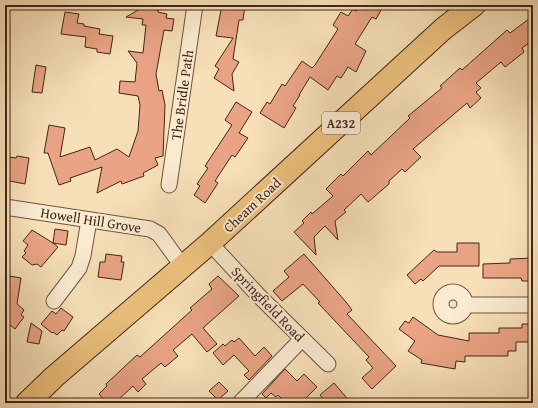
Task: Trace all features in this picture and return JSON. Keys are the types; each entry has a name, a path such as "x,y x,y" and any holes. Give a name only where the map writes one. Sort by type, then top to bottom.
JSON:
{"highway":[{"name":"Cheam Road","path":"27,403 54,377 210,243 443,29 474,5"}],"street":[{"name":"The Bridle Path","path":"169,185 195,5"},
{"name":"Howell Hill Grove","path":"5,207 150,229 159,234 183,267"},
{"path":"54,301 78,268 84,256 90,220"},
{"name":"Springfield Road","path":"210,243 258,295 328,364"},
{"path":"465,305 533,305"},
{"path":"240,403 302,340"}],"building":[{"path":"147,5 159,5 158,12 167,14 166,18 174,19 172,31 164,30 156,74 159,91 162,90 165,105 163,156 155,158 158,165 143,173 144,176 122,184 121,181 97,193 102,167 70,178 71,181 59,185 48,153 44,153 49,125 65,128 60,157 90,147 95,160 117,149 129,157 138,131 140,105 138,96 119,93 120,81 135,82 137,63 128,51 143,53 146,25 142,25 143,19 126,17"},
{"path":"222,5 245,5 243,20 239,20 233,59 239,62 232,74 234,91 214,78 219,69 215,66 233,38 216,36"},
{"path":"354,5 384,5 376,19 372,17 355,44 366,51 356,72 348,67 341,78 337,76 328,90 310,77 293,106 296,108 284,128 260,113 267,102 270,104 282,84 285,86 302,61 312,68 315,65 338,29 333,25 341,12 348,16 353,9 356,11 358,8"},
{"path":"65,12 79,14 77,23 100,29 99,34 113,36 110,54 97,52 97,49 85,47 86,37 61,34"},
{"path":"533,16 533,40 522,48 524,52 505,67 501,62 476,83 481,88 476,92 481,98 470,108 467,103 413,149 421,157 405,172 402,169 389,181 389,184 368,202 361,194 344,210 346,212 335,221 338,240 325,226 314,237 316,255 294,232 304,223 302,221 311,212 312,214 333,196 326,189 341,174 343,176 368,151 371,155 410,118 408,116 442,88 440,86 460,68 462,70 507,30 510,33"},
{"path":"36,65 46,67 42,93 32,92"},
{"path":"236,102 252,112 239,133 248,138 235,157 232,155 215,181 218,183 205,203 194,195 200,186 197,184 208,168 205,166 232,125 225,120"},
{"path":"17,156 29,158 25,184 5,180 5,160 8,161 9,157 16,158"},
{"path":"55,229 68,231 66,245 53,243"},
{"path":"32,230 58,247 41,267 37,264 32,265 22,257 26,253 24,251 28,245 23,241"},
{"path":"457,243 479,243 479,266 439,266 423,281 421,279 415,284 407,275 434,250 437,252 457,252"},
{"path":"106,254 122,256 121,262 124,262 121,280 98,277 100,262 105,262"},
{"path":"304,254 352,310 347,314 396,366 372,389 362,378 373,368 366,360 369,357 318,303 320,302 303,284 282,301 273,291 289,277 284,271"},
{"path":"533,258 533,281 522,281 521,278 483,278 483,264 510,263 510,259"},
{"path":"10,276 21,278 17,304 24,310 21,315 24,317 15,329 5,321 5,306"},
{"path":"218,276 239,296 203,328 217,344 207,352 192,334 173,350 178,356 165,367 161,363 142,379 146,384 138,392 133,386 115,403 111,399 107,403 99,394 107,386 106,384 137,355 140,357 192,310 190,308 212,289 209,284"},
{"path":"61,308 73,317 64,331 62,330 57,335 41,324 52,311 56,314"},
{"path":"413,317 438,335 469,341 469,333 499,333 499,328 522,328 522,324 533,324 533,342 516,342 516,351 508,351 508,356 465,356 465,362 456,361 455,369 421,363 422,360 408,351 415,341 399,329 405,321 409,323"},
{"path":"31,323 42,331 39,344 27,342"},
{"path":"239,338 255,356 264,347 272,356 249,380 244,375 249,371 234,355 223,365 213,353 223,344 225,346 232,340 234,342"},
{"path":"285,369 297,381 304,374 317,387 301,403 286,403 278,395 276,397 271,393 266,398 262,394"},
{"path":"219,382 228,391 218,400 209,391"},
{"path":"334,383 351,403 326,403 320,395"}]}
